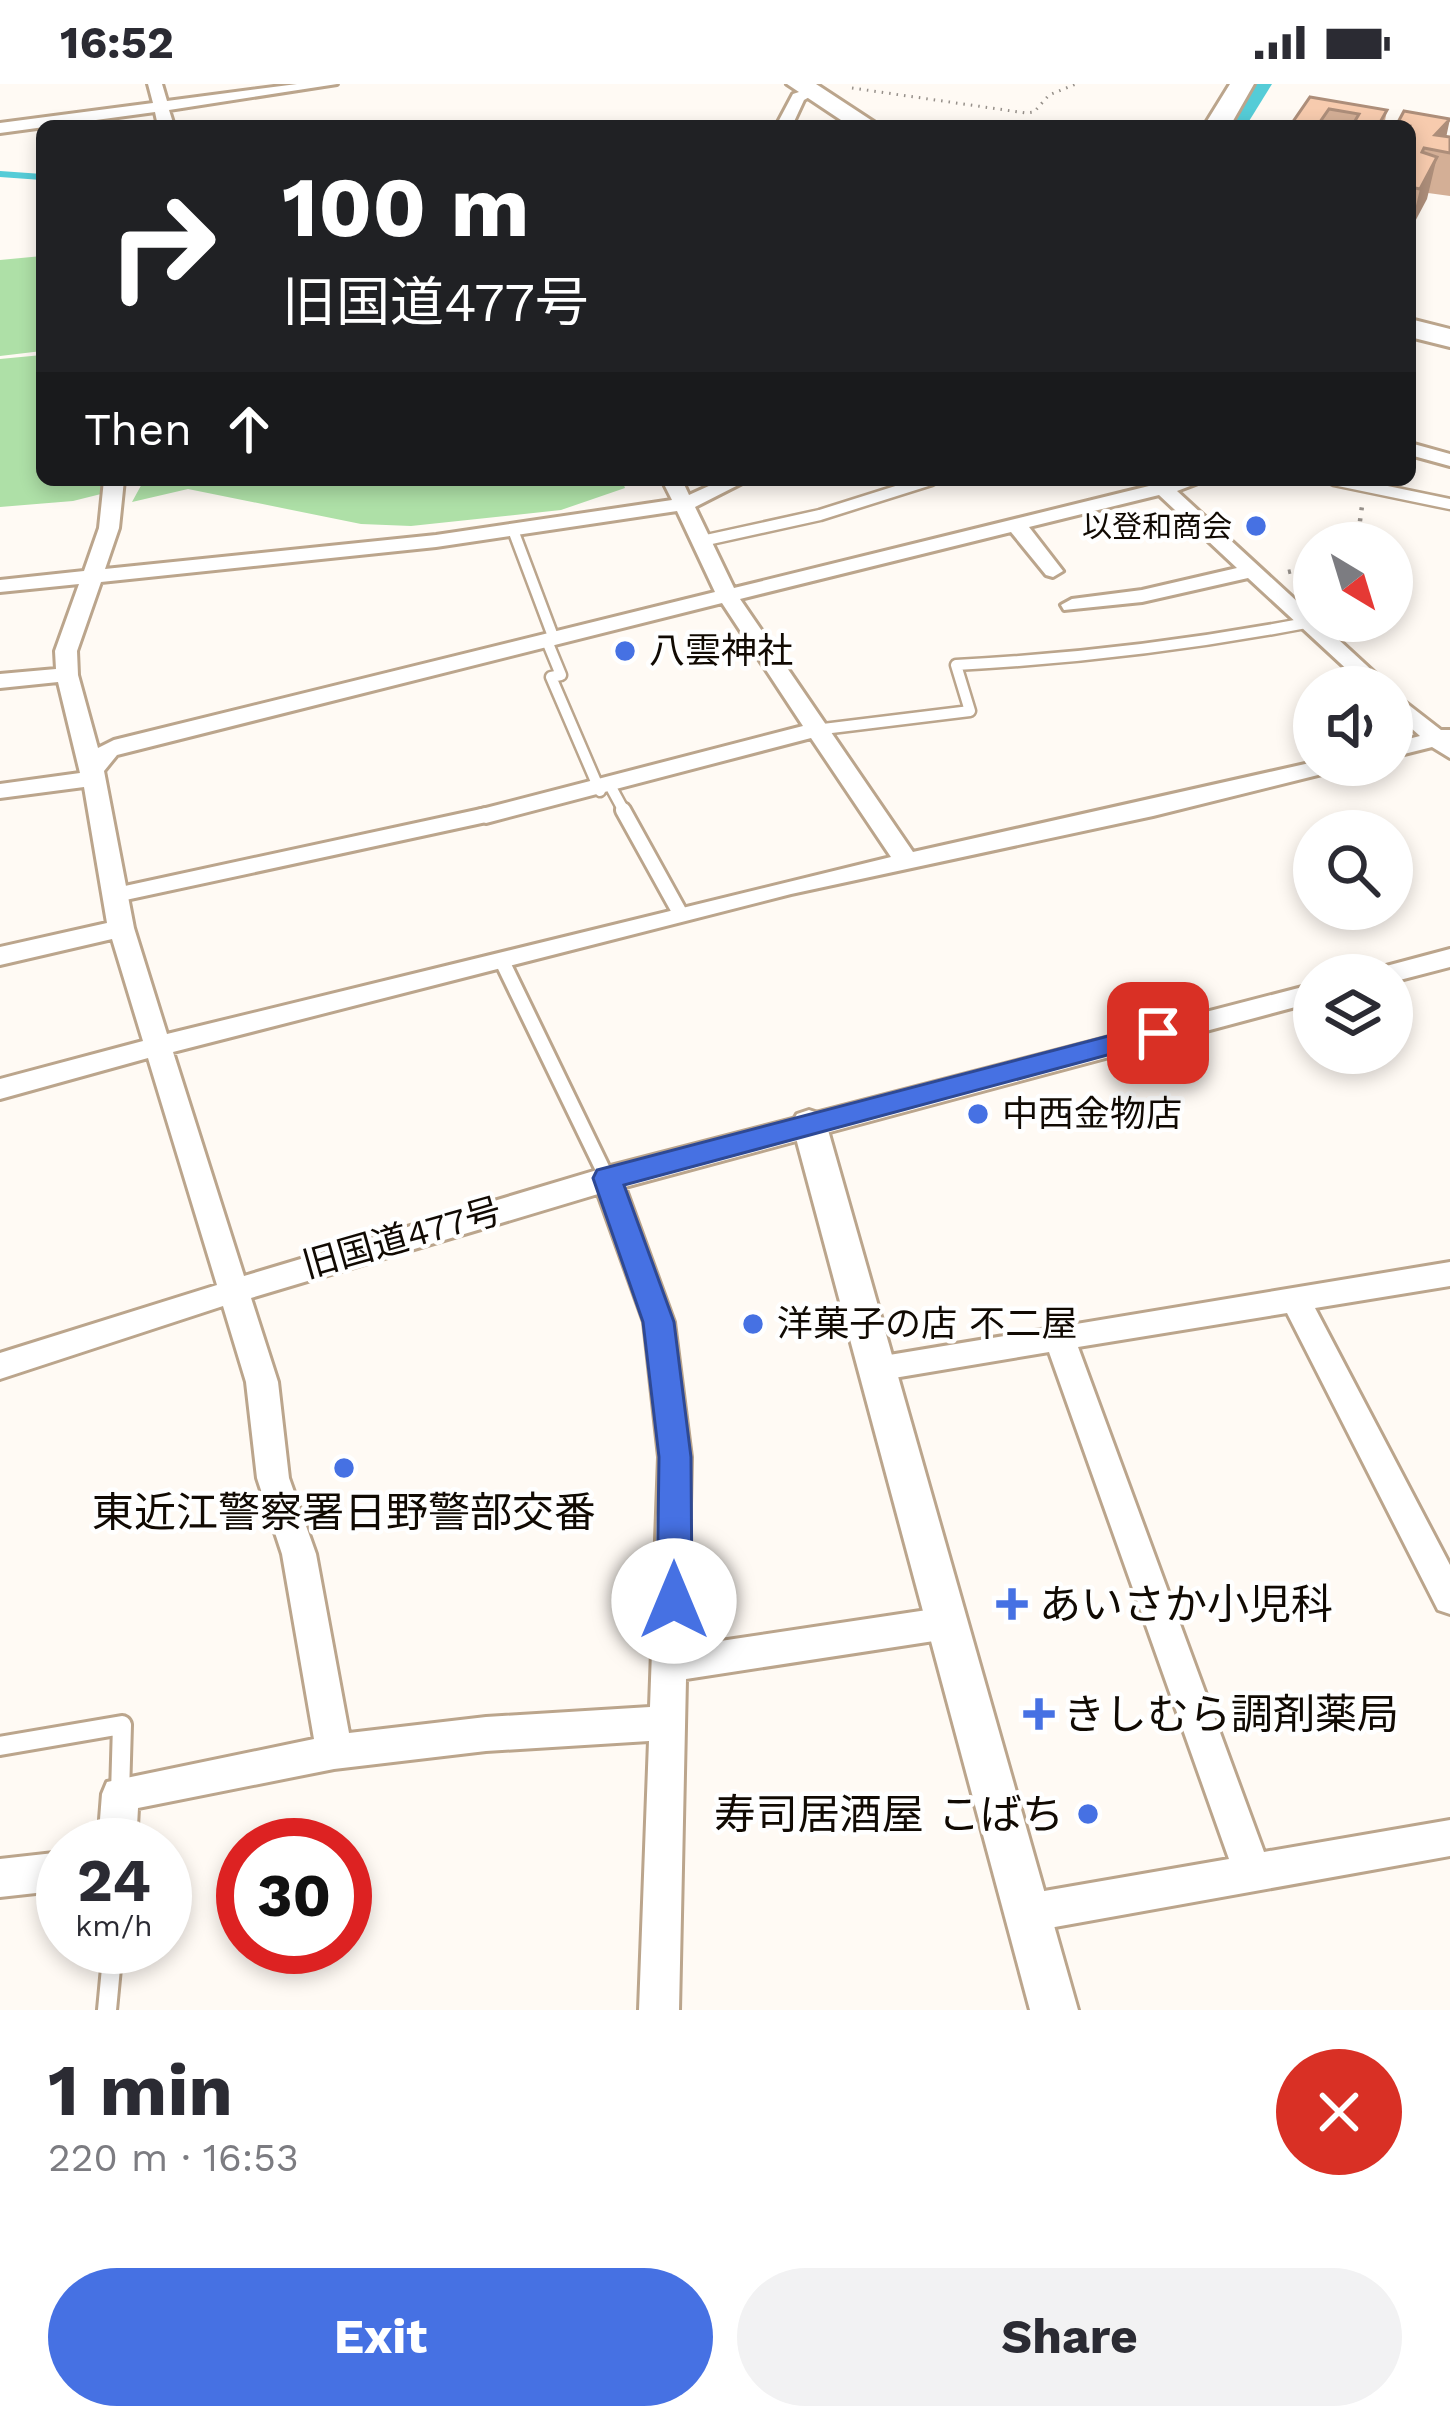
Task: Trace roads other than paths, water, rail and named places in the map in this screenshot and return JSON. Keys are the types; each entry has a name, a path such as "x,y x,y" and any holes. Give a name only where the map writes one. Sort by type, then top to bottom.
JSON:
{"highway":[{"path":"1221,120 1242,84"},
{"path":"805,88 857,120"},
{"path":"1416,330 1450,338"}],"street":[{"path":"155,84 164,120"},
{"path":"61,120 330,84"},
{"path":"787,120 805,88"},
{"path":"0,128 36,123"},
{"path":"1416,451 1450,460"},
{"path":"113,486 109,528 66,650 67,675 92,774 121,928 262,1382 273,1478 298,1554 334,1752"},
{"path":"675,486 726,594 906,861"},
{"path":"0,586 93,580 513,530 685,504 725,486"},
{"path":"0,790 92,774 110,750 122,745 1016,524 1151,486"},
{"path":"1160,486 1293,610"},
{"path":"1016,524 1053,572"},
{"path":"1072,605 1142,596 1249,571"},
{"path":"1328,642 1355,666"},
{"path":"0,681 67,675"},
{"path":"1413,716 1446,742"},
{"path":"486,815 606,790 684,761 814,730"},
{"path":"1413,747 1446,742"},
{"path":"0,1089 154,1045 680,913 1293,773"},
{"path":"0,956 121,928"},
{"path":"1413,968 1450,958"},
{"name":"旧国道477号","path":"0,1366 234,1288 608,1178 1293,998"},
{"path":"809,1124 1054,2010"},
{"path":"608,1178 661,1340 675,1457 659,2010"},
{"path":"876,1368 1450,1274"},
{"path":"1296,1301 1435,1534 1450,1599"},
{"path":"1060,1339 1253,1873"},
{"path":"670,1665 947,1623"},
{"path":"119,1818 120,1794 334,1752 486,1734 668,1723"},
{"path":"1027,1913 1450,1838"},
{"path":"0,1877 36,1874"}],"lane":[{"path":"702,541 820,515 912,486"},
{"path":"1372,486 1450,504"},
{"path":"513,530 561,675 551,677 606,790 680,913"},
{"path":"814,730 970,711 956,665 1041,661 1160,643 1188,645 1293,625"},
{"path":"116,895 486,815"},
{"path":"502,961 608,1178"},
{"path":"0,1746 122,1726 120,1794"},
{"path":"107,2010 110,1974"}],"waterway":[{"path":"1235,120 1257,84"},
{"path":"0,174 36,177"}],"place":[{"name":"以登和商会","path":"1256,526"},
{"name":"八雲神社","path":"625,651"},
{"name":"中西金物店","path":"978,1114"},
{"name":"洋菓子の店 不二屋","path":"753,1324"},
{"name":"東近江警察署日野警部交番","path":"344,1468"},
{"name":"あいさか小児科","path":"1012,1604"},
{"name":"きしむら調剤薬局","path":"1039,1714"},
{"name":"寿司居酒屋 こばち","path":"1088,1814"}]}
